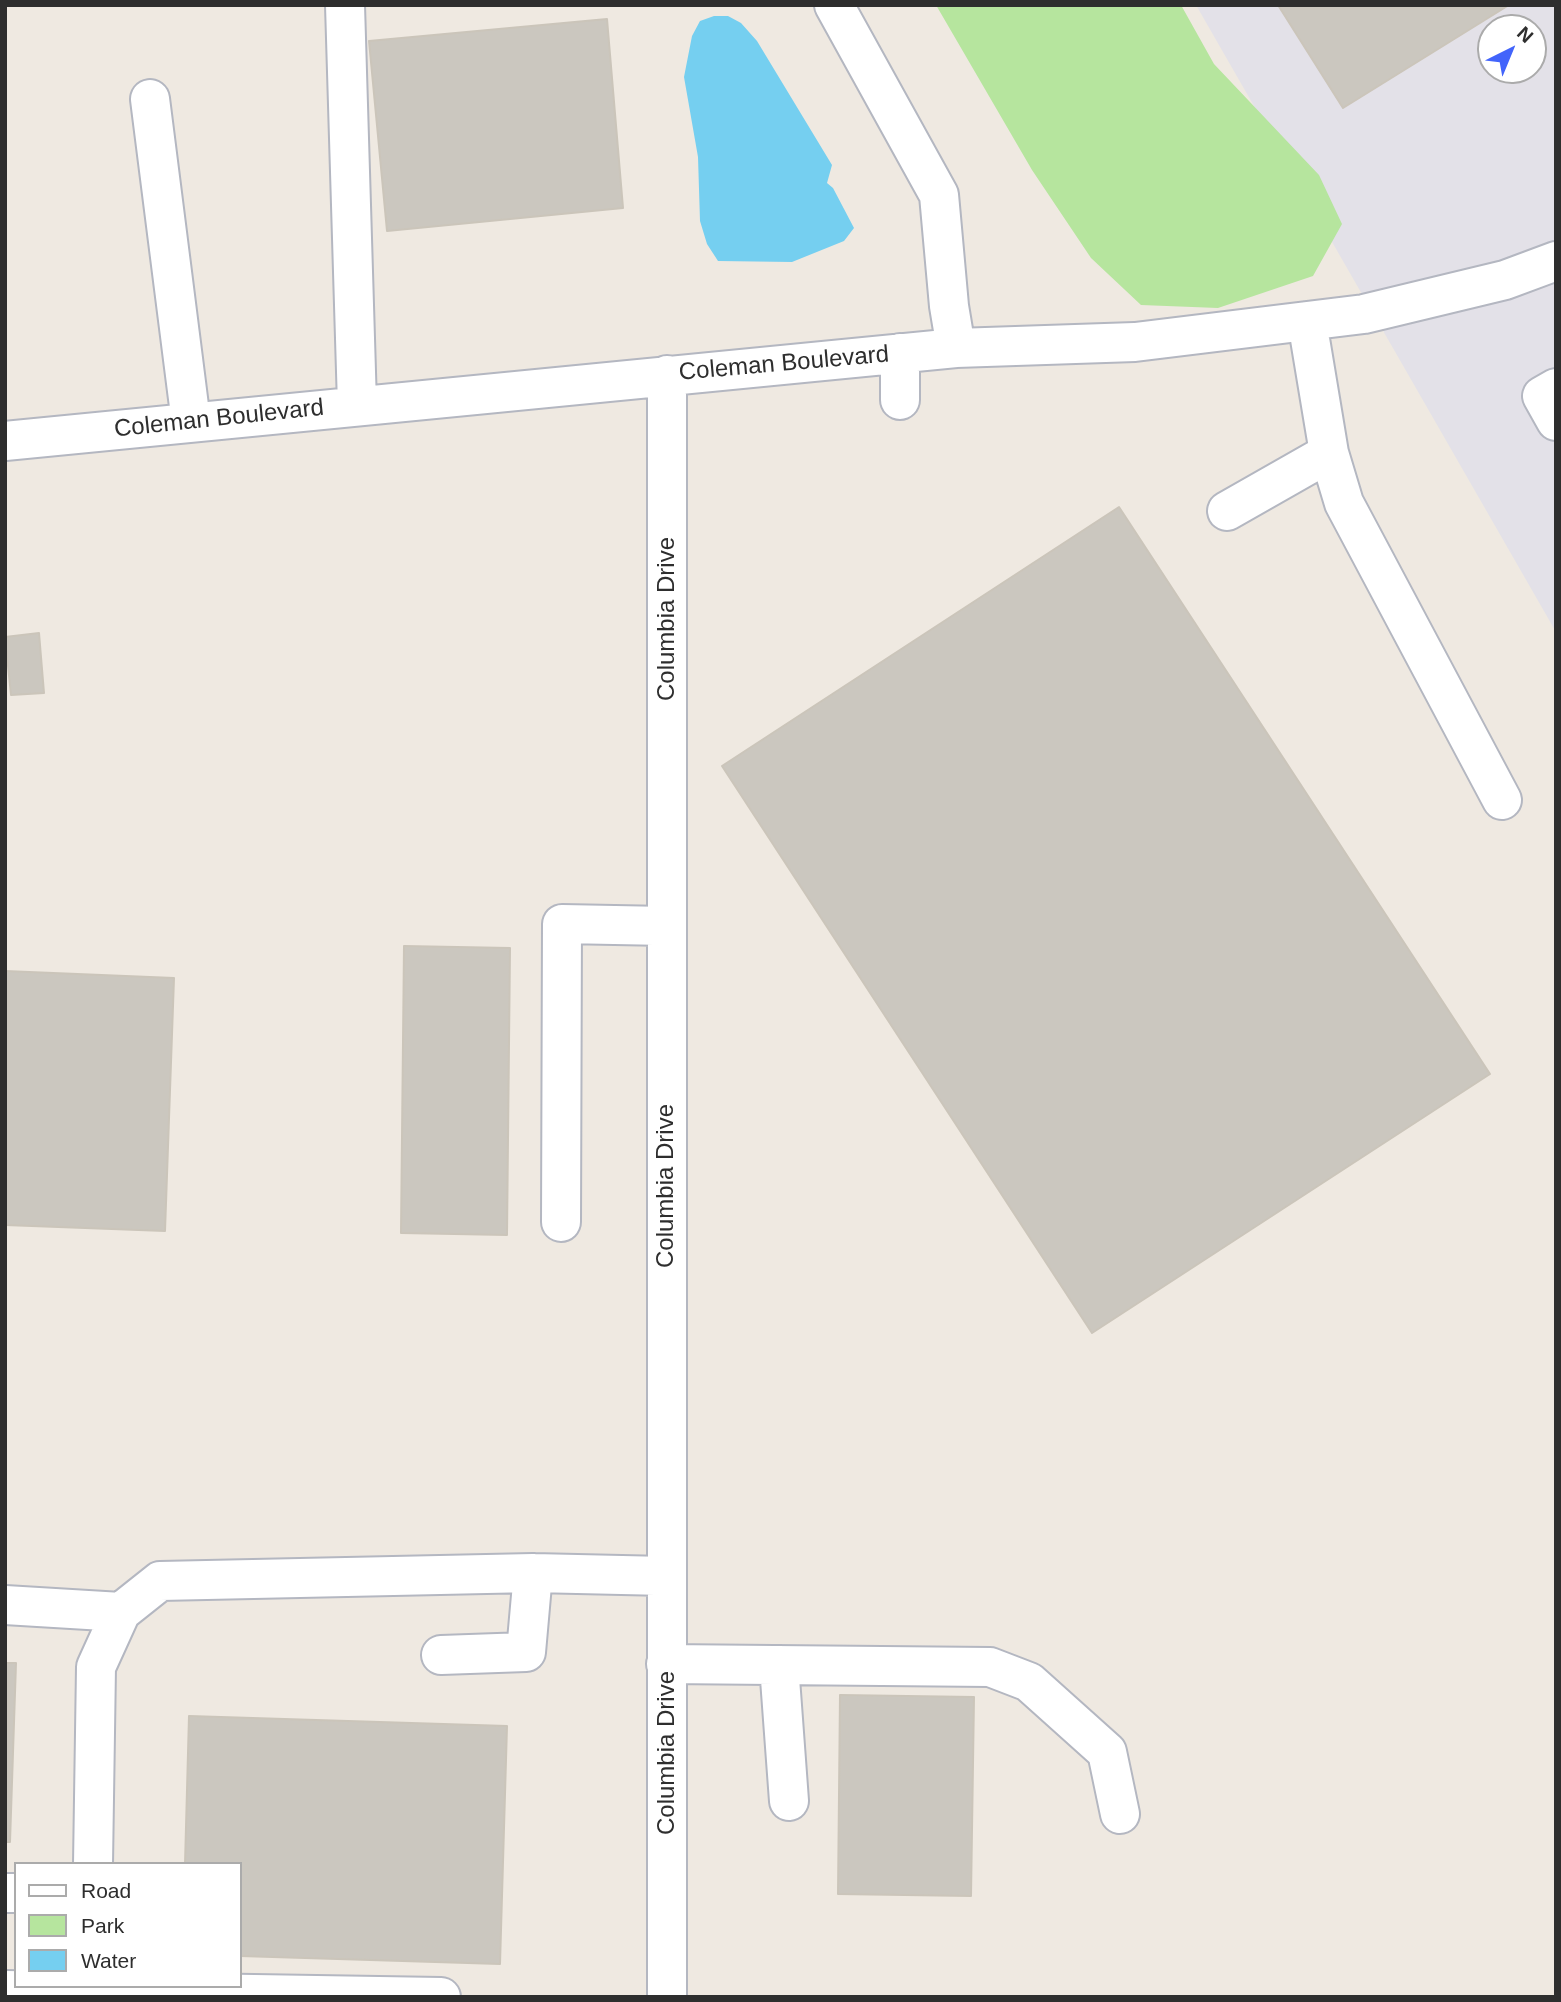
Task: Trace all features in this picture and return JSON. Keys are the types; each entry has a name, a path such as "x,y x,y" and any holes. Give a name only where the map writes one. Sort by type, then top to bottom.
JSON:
{"street":[{"path":"345,5 357,405"},
{"path":"834,5 939,195 949,306 956,348"},
{"path":"150,99 191,422"},
{"name":"Coleman Boulevard","path":"5,441 667,374 956,348 1135,342 1377,311 1505,280 1556,261"},
{"path":"1307,321 1329,453 1344,503 1502,800"},
{"path":"900,353 900,400"},
{"name":"Columbia Drive","path":"667,374 667,1997"},
{"path":"1556,388 1542,396 1556,421"},
{"path":"1227,512 1329,453"},
{"path":"561,1222 562,924 667,926"},
{"path":"93,1862 96,1667 121,1612 160,1581 533,1573 666,1576"},
{"path":"441,1655 526,1652 533,1573"},
{"path":"5,1605 121,1612"},
{"path":"666,1664 990,1667 1029,1682 1107,1752 1120,1814"},
{"path":"779,1665 789,1801"},
{"path":"5,1990 100,1989 441,1997"}],"shaded area":[{"path":"1196,5 1556,5 1556,632"}],"green space":[{"path":"936,5 1181,5 1214,64 1319,175 1342,224 1313,276 1218,308 1141,305 1091,258 1032,170"}],"water":[{"path":"714,16 728,16 741,23 757,41 832,165 827,183 833,188 854,228 844,241 792,262 718,261 707,244 700,221 698,157 684,77 692,36 700,21"}],"building":[{"path":"1278,5 1509,5 1494,14 1477,14 1477,25 1343,108"},
{"path":"607,19 623,208 387,231 369,41"},
{"path":"1119,507 1490,1074 1092,1333 722,766"},
{"path":"39,633 44,693 11,695 5,637"},
{"path":"404,946 510,948 507,1235 401,1233"},
{"path":"5,971 174,978 165,1231 5,1225"},
{"path":"5,1663 16,1663 10,1842 5,1842"},
{"path":"840,1695 974,1697 971,1896 838,1894"},
{"path":"189,1716 507,1726 500,1964 242,1956 242,1862 185,1862"}]}
